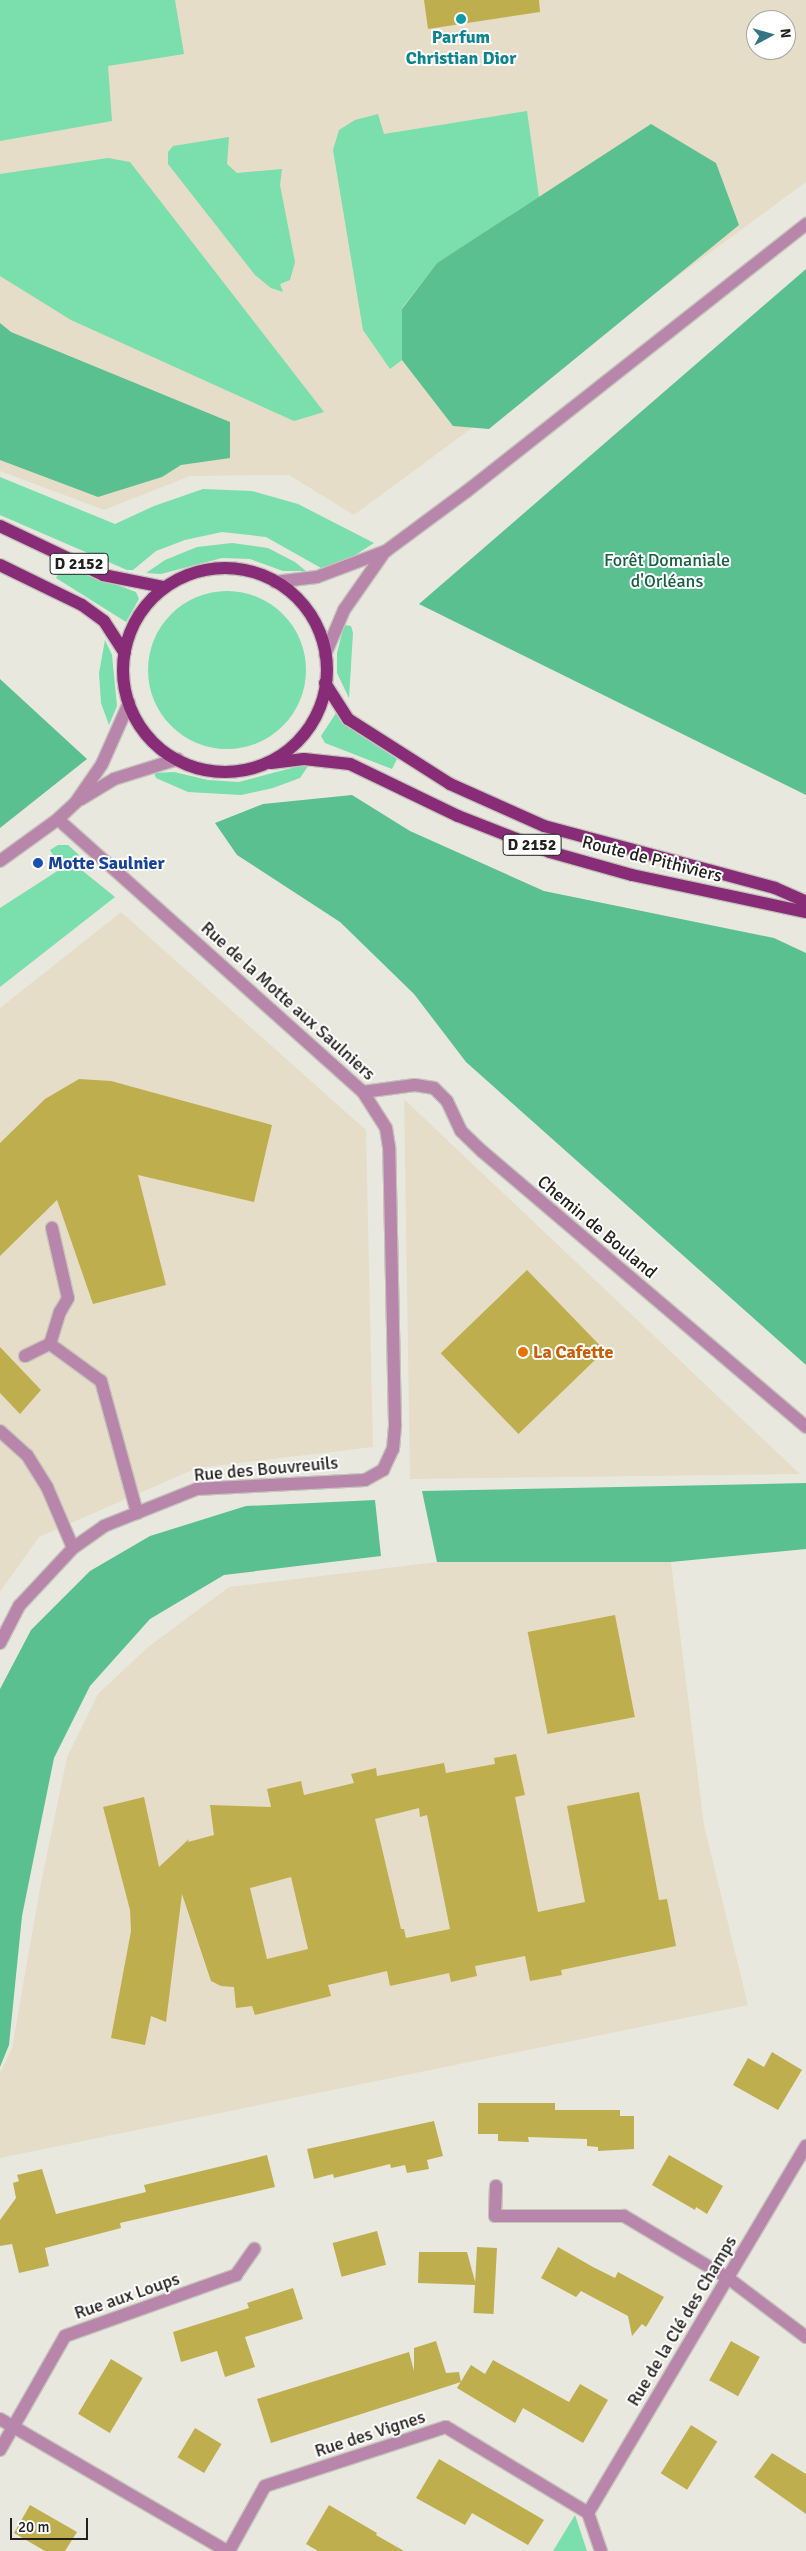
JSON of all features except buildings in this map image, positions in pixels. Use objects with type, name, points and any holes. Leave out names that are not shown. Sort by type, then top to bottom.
[{"type":"main road","name":"D 2152","points":[[0,526],[103,575],[163,587]]},
{"type":"main road","name":"D 2152","points":[[0,565],[82,605],[104,621],[125,653]]},
{"type":"main road","name":"Route de Pithiviers","points":[[269,764],[301,738],[320,709],[328,664],[311,613],[287,587],[247,569],[220,567],[186,574],[163,587],[144,606],[128,635],[122,670],[135,721],[162,751],[202,770],[241,772],[269,764],[304,759],[350,764],[458,816],[550,852],[632,875],[806,912]]},
{"type":"main road","name":"Route de Pithiviers","points":[[325,682],[348,719],[450,784],[544,826],[775,888],[806,902]]},
{"type":"street","points":[[275,582],[317,577],[386,550],[467,491],[806,224]]},
{"type":"street","points":[[325,655],[344,610],[366,575],[386,550]]},
{"type":"street","points":[[76,802],[102,764],[129,703]]},
{"type":"street","points":[[0,861],[58,819],[76,802],[114,779],[178,759]]},
{"type":"street","name":"Rue de la Motte aux Saulniers","points":[[58,819],[363,1092],[386,1128],[389,1147],[395,1424],[393,1449],[384,1470]]},
{"type":"street","name":"Chemin de Bouland","points":[[363,1092],[415,1086],[434,1088],[447,1101],[461,1131],[482,1152],[806,1427]]},
{"type":"street","points":[[25,1356],[50,1344],[60,1312],[68,1298],[52,1228]]},
{"type":"street","points":[[50,1344],[101,1381],[137,1512]]},
{"type":"street","points":[[0,1431],[26,1455],[36,1470],[73,1548]]},
{"type":"street","name":"Rue des Bouvreuils","points":[[0,1644],[19,1606],[73,1548],[104,1526],[197,1489],[365,1480],[384,1470]]},
{"type":"street","name":"Rue de la Clé des Champs","points":[[588,2513],[806,2146]]},
{"type":"street","points":[[496,2186],[495,2216],[624,2216],[728,2278],[806,2337]]},
{"type":"street","name":"Rue aux Loups","points":[[0,2450],[65,2336],[236,2276],[254,2249]]},
{"type":"street","points":[[0,2419],[228,2551]]},
{"type":"street","name":"Rue des Vignes","points":[[228,2551],[265,2486],[446,2427],[588,2513]]},
{"type":"street","points":[[588,2513],[601,2551]]},
{"type":"shaded area","points":[[0,0],[806,0],[806,182],[354,515],[289,475],[190,476],[104,510],[0,471]]},
{"type":"shaded area","points":[[121,912],[366,1130],[373,1447],[197,1468],[39,1537],[0,1592],[0,1008]]},
{"type":"shaded area","points":[[404,1099],[800,1474],[410,1479]]},
{"type":"shaded area","points":[[437,1562],[671,1562],[704,1825],[748,2005],[0,2158],[0,2073],[12,2048],[40,1888],[67,1757],[98,1694],[148,1647],[229,1587]]},
{"type":"green space","points":[[0,0],[175,0],[184,54],[108,66],[112,121],[0,141]]},
{"type":"green space","points":[[527,111],[539,197],[437,263],[402,308],[402,360],[390,369],[363,330],[333,150],[339,130],[355,120],[378,114],[384,134]]},
{"type":"green space","points":[[651,124],[716,163],[739,225],[489,429],[453,426],[402,360],[402,309],[437,263]]},
{"type":"green space","points":[[229,137],[227,164],[237,173],[282,169],[280,185],[295,262],[290,280],[280,284],[283,292],[271,288],[255,275],[168,164],[168,152],[173,146]]},
{"type":"green space","points":[[108,158],[130,162],[324,412],[294,421],[71,320],[0,276],[0,174]]},
{"type":"green space","name":"Forêt Domaniale d'Orléans","points":[[806,269],[806,795],[419,604]]},
{"type":"green space","points":[[0,323],[11,332],[230,422],[230,458],[181,465],[162,477],[98,497],[0,460]]},
{"type":"green space","points":[[0,477],[115,524],[154,506],[203,489],[252,491],[298,504],[374,543],[346,561],[321,568],[266,537],[222,532],[185,540],[156,551],[133,570],[127,570],[0,515]]},
{"type":"green space","points":[[232,543],[268,548],[295,562],[306,571],[283,571],[250,559],[222,558],[161,574],[146,573],[165,560],[197,547]]},
{"type":"green space","points":[[64,565],[136,592],[139,599],[126,622],[56,578]]},
{"type":"green space","points":[[219,591],[235,591],[250,594],[264,600],[283,614],[293,626],[303,647],[306,670],[303,693],[293,714],[283,726],[271,736],[250,746],[235,749],[219,749],[204,746],[183,736],[161,714],[151,693],[148,678],[148,662],[151,647],[161,626],[183,604],[204,594]]},
{"type":"green space","points":[[344,625],[351,626],[353,633],[349,698],[337,673],[337,653]]},
{"type":"green space","points":[[105,640],[112,655],[117,706],[109,725],[101,703],[99,673]]},
{"type":"green space","points":[[0,679],[87,759],[0,828]]},
{"type":"green space","points":[[336,713],[354,731],[397,759],[392,769],[325,743],[321,736]]},
{"type":"green space","points":[[310,763],[300,778],[273,788],[241,795],[188,792],[156,778],[154,773],[174,772],[208,780],[239,782]]},
{"type":"green space","points":[[352,795],[410,831],[544,891],[774,938],[806,953],[806,1365],[466,1062],[414,994],[340,922],[237,855],[215,823],[263,804]]},
{"type":"green space","points":[[58,845],[68,845],[79,855],[73,863],[115,897],[0,987],[0,908],[62,868],[50,850]]},
{"type":"green space","points":[[806,1483],[806,1549],[671,1562],[437,1562],[422,1491]]},
{"type":"green space","points":[[375,1500],[381,1556],[224,1575],[150,1619],[90,1686],[54,1758],[22,1916],[9,2045],[0,2067],[0,1689],[31,1630],[90,1571],[150,1536],[246,1506]]},
{"type":"green space","points":[[575,2515],[587,2551],[553,2551]]},
{"type":"place","name":"Parfum Christian Dior","points":[[461,19]]},
{"type":"place","name":"Motte Saulnier","points":[[38,863]]},
{"type":"place","name":"La Cafette","points":[[523,1352]]}]
